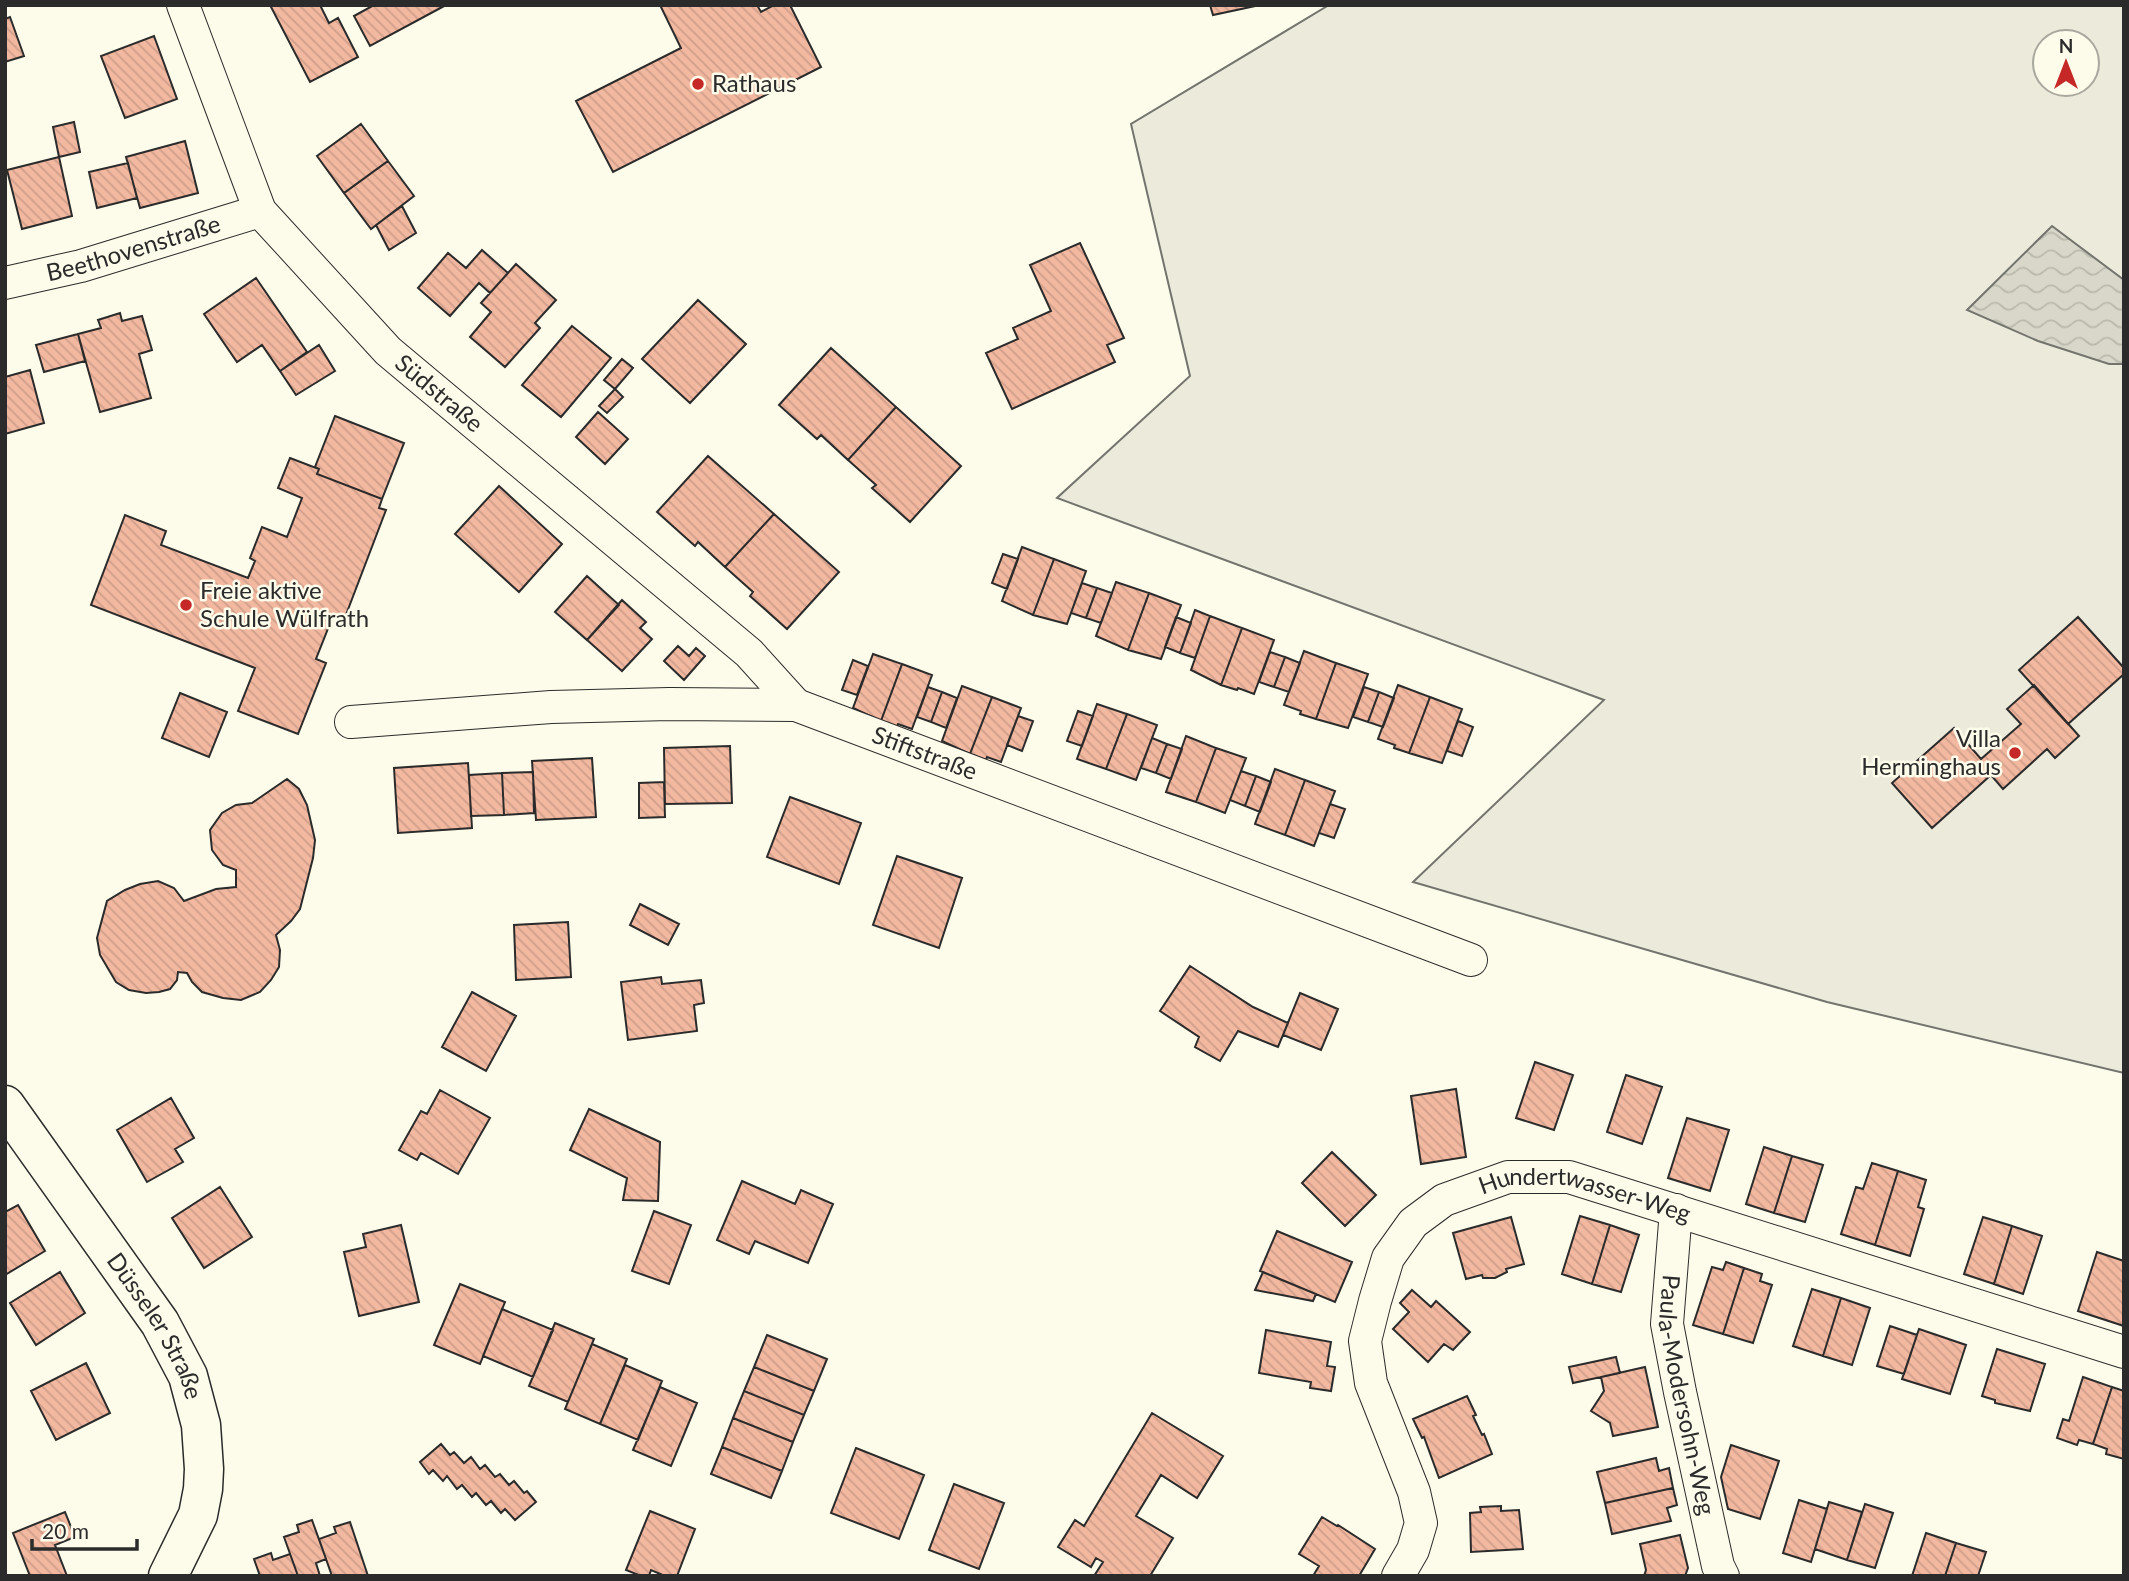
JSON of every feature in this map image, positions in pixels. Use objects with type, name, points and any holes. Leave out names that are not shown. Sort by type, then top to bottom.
[{"type":"main road","name":"Düsseler Straße","points":[[5,1105],[160,1323],[188,1376],[201,1425],[203,1489],[198,1515],[168,1576]]},
{"type":"street","name":"Südstraße","points":[[183,5],[260,211],[388,351],[748,653],[796,705]]},
{"type":"street","name":"Beethovenstraße","points":[[5,284],[81,266],[260,211]]},
{"type":"street","name":"Stiftstraße","points":[[351,722],[551,707],[796,705],[1471,960]]},
{"type":"street","name":"Hundertwasser-Weg","points":[[1398,1576],[1413,1550],[1422,1523],[1414,1492],[1371,1383],[1365,1341],[1388,1258],[1413,1223],[1444,1200],[1508,1177],[1569,1177],[2124,1352]]},
{"type":"street","name":"Paula-Modersohn-Weg","points":[[1676,1210],[1667,1324],[1718,1566],[1723,1576]]},
{"type":"shaded area","points":[[1329,5],[2124,5],[2124,1073],[1827,1002],[1413,882],[1604,700],[1057,498],[1190,376],[1131,124]]},
{"type":"water","points":[[2052,226],[2124,280],[2124,364],[2109,364],[2038,341],[1967,310]]},
{"type":"building","points":[[270,5],[320,5],[329,23],[338,18],[358,57],[310,82]]},
{"type":"building","points":[[374,5],[446,5],[370,46],[354,16]]},
{"type":"building","name":"Rathaus","points":[[660,5],[757,5],[761,12],[774,5],[790,5],[821,67],[613,172],[576,101],[681,48]]},
{"type":"building","points":[[1210,5],[1260,5],[1213,15]]},
{"type":"building","points":[[10,17],[24,56],[5,62],[5,19]]},
{"type":"building","points":[[154,36],[177,99],[125,118],[101,56]]},
{"type":"building","points":[[74,122],[80,152],[59,157],[53,127]]},
{"type":"building","points":[[361,124],[388,161],[344,193],[317,156]]},
{"type":"building","points":[[185,141],[198,193],[140,208],[126,157]]},
{"type":"building","points":[[59,157],[72,216],[22,229],[7,170]]},
{"type":"building","points":[[388,161],[414,196],[371,229],[344,193]]},
{"type":"building","points":[[128,163],[137,198],[97,208],[89,172]]},
{"type":"building","points":[[402,206],[416,233],[389,250],[376,225]]},
{"type":"building","points":[[1080,243],[1124,338],[1107,345],[1115,362],[1012,409],[986,353],[1018,339],[1013,328],[1051,311],[1030,265]]},
{"type":"building","points":[[482,250],[508,273],[490,293],[479,283],[450,316],[418,288],[448,253],[466,268]]},
{"type":"building","points":[[516,264],[556,300],[535,323],[540,328],[505,367],[470,337],[491,312],[481,303]]},
{"type":"building","points":[[256,278],[307,352],[280,371],[262,345],[237,362],[204,314]]},
{"type":"building","points":[[698,300],[746,344],[690,403],[642,359]]},
{"type":"building","points":[[120,313],[122,321],[142,316],[152,350],[139,354],[151,398],[100,412],[78,334],[101,328],[98,320]]},
{"type":"building","points":[[572,326],[611,358],[561,417],[522,385]]},
{"type":"building","points":[[78,334],[85,361],[44,372],[36,345]]},
{"type":"building","points":[[319,345],[335,371],[296,395],[280,371]]},
{"type":"building","points":[[831,348],[896,407],[848,460],[821,435],[817,439],[779,405]]},
{"type":"building","points":[[622,359],[633,368],[615,389],[604,380]]},
{"type":"building","points":[[30,370],[44,423],[5,434],[5,377]]},
{"type":"building","points":[[615,389],[623,397],[607,413],[599,406]]},
{"type":"building","points":[[896,407],[961,466],[910,522],[872,488],[876,485],[848,460]]},
{"type":"building","points":[[598,412],[628,439],[605,464],[576,437]]},
{"type":"building","points":[[335,416],[404,443],[382,499],[317,474],[319,469],[315,467]]},
{"type":"building","points":[[708,456],[774,514],[725,567],[698,542],[695,546],[657,512]]},
{"type":"building","points":[[290,458],[319,469],[317,474],[382,499],[379,508],[386,510],[344,620],[333,616],[316,659],[326,663],[298,734],[238,711],[255,668],[91,605],[125,515],[166,531],[161,545],[248,578],[255,561],[250,558],[262,527],[287,537],[302,498],[278,488]]},
{"type":"building","points":[[499,486],[562,544],[519,592],[455,534]]},
{"type":"building","points":[[774,514],[839,572],[787,629],[750,596],[753,592],[725,567]]},
{"type":"building","points":[[1022,547],[1054,559],[1033,615],[1002,601]]},
{"type":"building","points":[[1003,554],[1018,559],[1007,589],[992,583]]},
{"type":"building","points":[[1054,559],[1086,571],[1067,624],[1033,615]]},
{"type":"building","points":[[587,576],[619,605],[587,640],[555,612]]},
{"type":"building","points":[[1116,582],[1149,593],[1128,650],[1096,636]]},
{"type":"building","points":[[1082,583],[1097,588],[1086,618],[1071,613]]},
{"type":"building","points":[[1097,588],[1112,593],[1101,623],[1086,618]]},
{"type":"building","points":[[1149,593],[1181,605],[1161,659],[1128,650]]},
{"type":"building","points":[[622,600],[646,622],[640,628],[652,639],[622,671],[587,640]]},
{"type":"building","points":[[1195,610],[1210,616],[1195,658],[1180,653]]},
{"type":"building","points":[[1210,616],[1242,628],[1221,685],[1191,670]]},
{"type":"building","points":[[1176,617],[1191,623],[1180,653],[1165,647]]},
{"type":"building","points":[[2078,617],[2124,668],[2124,674],[2068,724],[2019,670]]},
{"type":"building","points":[[1242,628],[1274,640],[1254,694],[1221,685]]},
{"type":"building","points":[[678,646],[689,656],[696,648],[705,656],[684,680],[664,661]]},
{"type":"building","points":[[1304,651],[1336,663],[1316,719],[1284,705]]},
{"type":"building","points":[[1270,652],[1285,657],[1274,687],[1259,682]]},
{"type":"building","points":[[873,654],[902,664],[881,721],[853,708]]},
{"type":"building","points":[[1285,657],[1300,663],[1289,692],[1274,687]]},
{"type":"building","points":[[853,660],[868,666],[857,695],[842,690]]},
{"type":"building","points":[[1336,663],[1368,674],[1348,728],[1316,719]]},
{"type":"building","points":[[902,664],[932,675],[912,729],[881,721]]},
{"type":"building","points":[[1398,685],[1430,697],[1409,753],[1378,739]]},
{"type":"building","name":"Villa Herminghaus","points":[[2034,685],[2079,736],[2055,758],[2047,749],[2003,789],[1991,775],[1932,828],[1892,783],[1954,728],[1981,759],[2021,724],[2007,709]]},
{"type":"building","points":[[962,686],[992,697],[970,754],[942,741]]},
{"type":"building","points":[[928,687],[942,692],[931,722],[917,717]]},
{"type":"building","points":[[1364,687],[1379,692],[1368,722],[1353,717]]},
{"type":"building","points":[[942,692],[957,698],[946,728],[931,722]]},
{"type":"building","points":[[1379,692],[1394,698],[1383,727],[1368,722]]},
{"type":"building","points":[[180,693],[227,712],[209,757],[162,738]]},
{"type":"building","points":[[992,697],[1021,708],[1001,762],[970,754]]},
{"type":"building","points":[[1430,697],[1462,709],[1442,763],[1409,753]]},
{"type":"building","points":[[1097,704],[1127,714],[1106,769],[1077,759]]},
{"type":"building","points":[[1078,711],[1093,716],[1082,746],[1067,741]]},
{"type":"building","points":[[1127,714],[1157,725],[1136,780],[1106,769]]},
{"type":"building","points":[[1018,716],[1033,721],[1022,751],[1007,745]]},
{"type":"building","points":[[1458,721],[1473,727],[1462,756],[1447,751]]},
{"type":"building","points":[[1186,736],[1216,748],[1196,802],[1166,792]]},
{"type":"building","points":[[1152,738],[1167,744],[1156,773],[1141,768]]},
{"type":"building","points":[[1167,744],[1182,749],[1171,779],[1156,773]]},
{"type":"building","points":[[730,746],[732,803],[665,804],[664,748]]},
{"type":"building","points":[[1216,748],[1246,758],[1225,813],[1196,802]]},
{"type":"building","points":[[592,758],[596,817],[536,820],[532,761]]},
{"type":"building","points":[[468,763],[472,828],[398,833],[394,768]]},
{"type":"building","points":[[1275,769],[1305,780],[1285,835],[1255,824]]},
{"type":"building","points":[[1241,771],[1256,776],[1245,806],[1230,800]]},
{"type":"building","points":[[533,772],[534,813],[504,815],[502,773]]},
{"type":"building","points":[[502,773],[504,815],[471,816],[469,775]]},
{"type":"building","points":[[1256,776],[1271,782],[1260,812],[1245,806]]},
{"type":"building","points":[[287,779],[299,789],[307,805],[315,840],[300,909],[276,935],[280,950],[279,967],[271,980],[260,992],[241,1000],[202,992],[187,973],[178,972],[177,980],[170,989],[159,992],[129,990],[116,982],[100,955],[97,938],[107,901],[140,884],[158,881],[174,888],[184,901],[216,889],[236,887],[236,870],[223,865],[212,850],[210,830],[222,813],[236,805],[252,803]]},
{"type":"building","points":[[1305,780],[1335,791],[1314,846],[1285,835]]},
{"type":"building","points":[[664,782],[665,817],[639,818],[639,783]]},
{"type":"building","points":[[790,797],[861,823],[839,884],[767,857]]},
{"type":"building","points":[[1330,804],[1345,809],[1334,838],[1319,833]]},
{"type":"building","points":[[897,856],[962,878],[939,948],[873,925]]},
{"type":"building","points":[[640,904],[679,924],[668,945],[630,925]]},
{"type":"building","points":[[568,922],[571,977],[516,980],[514,925]]},
{"type":"building","points":[[1190,966],[1253,1007],[1288,1023],[1278,1047],[1238,1031],[1220,1061],[1195,1047],[1199,1037],[1160,1011]]},
{"type":"building","points":[[661,977],[662,984],[701,980],[704,1003],[694,1005],[697,1031],[628,1040],[621,982]]},
{"type":"building","points":[[472,992],[516,1016],[486,1071],[442,1047]]},
{"type":"building","points":[[1300,993],[1338,1009],[1321,1050],[1283,1035]]},
{"type":"building","points":[[1535,1062],[1573,1075],[1554,1130],[1516,1118]]},
{"type":"building","points":[[1626,1075],[1662,1087],[1642,1144],[1607,1132]]},
{"type":"building","points":[[1456,1089],[1466,1157],[1421,1164],[1411,1096]]},
{"type":"building","points":[[440,1090],[490,1118],[458,1174],[421,1153],[417,1160],[399,1150],[421,1111],[427,1114]]},
{"type":"building","points":[[171,1098],[194,1138],[175,1149],[183,1162],[147,1182],[117,1130]]},
{"type":"building","points":[[589,1109],[660,1142],[658,1201],[623,1200],[627,1178],[570,1150]]},
{"type":"building","points":[[1687,1118],[1729,1130],[1710,1191],[1668,1178]]},
{"type":"building","points":[[1764,1147],[1792,1156],[1774,1213],[1746,1204]]},
{"type":"building","points":[[1332,1152],[1376,1195],[1345,1226],[1302,1183]]},
{"type":"building","points":[[1792,1156],[1823,1165],[1805,1222],[1774,1213]]},
{"type":"building","points":[[1872,1163],[1898,1171],[1875,1245],[1841,1234],[1856,1187],[1863,1189]]},
{"type":"building","points":[[1898,1171],[1926,1180],[1918,1207],[1924,1209],[1910,1256],[1875,1245]]},
{"type":"building","points":[[742,1181],[795,1204],[801,1190],[833,1204],[808,1263],[755,1241],[749,1254],[717,1240]]},
{"type":"building","points":[[220,1187],[252,1237],[204,1268],[172,1218]]},
{"type":"building","points":[[18,1205],[45,1251],[5,1275],[5,1212]]},
{"type":"building","points":[[654,1211],[691,1225],[669,1284],[632,1271]]},
{"type":"building","points":[[1580,1216],[1610,1225],[1592,1284],[1562,1274]]},
{"type":"building","points":[[1511,1217],[1524,1264],[1506,1269],[1507,1272],[1495,1278],[1483,1278],[1482,1275],[1466,1279],[1453,1233]]},
{"type":"building","points":[[1983,1217],[2012,1226],[1994,1284],[1964,1274]]},
{"type":"building","points":[[401,1225],[419,1302],[359,1316],[344,1252],[366,1247],[363,1234]]},
{"type":"building","points":[[1610,1225],[1639,1235],[1621,1292],[1592,1284]]},
{"type":"building","points":[[2012,1226],[2042,1236],[2023,1294],[1994,1284]]},
{"type":"building","points":[[1277,1231],[1352,1262],[1335,1302],[1260,1271]]},
{"type":"building","points":[[2097,1252],[2124,1261],[2124,1326],[2078,1311]]},
{"type":"building","points":[[1726,1262],[1744,1268],[1723,1334],[1693,1325],[1712,1267],[1723,1270]]},
{"type":"building","points":[[1744,1268],[1762,1274],[1760,1281],[1772,1285],[1753,1343],[1723,1334]]},
{"type":"building","points":[[60,1272],[85,1313],[36,1345],[10,1303]]},
{"type":"building","points":[[1263,1272],[1316,1294],[1313,1301],[1255,1290]]},
{"type":"building","points":[[460,1284],[505,1302],[480,1364],[434,1345]]},
{"type":"building","points":[[1812,1289],[1841,1298],[1823,1356],[1793,1346]]},
{"type":"building","points":[[1412,1290],[1431,1307],[1436,1301],[1470,1332],[1453,1350],[1444,1344],[1428,1362],[1393,1329],[1409,1312],[1400,1303]]},
{"type":"building","points":[[1841,1298],[1870,1308],[1852,1365],[1823,1356]]},
{"type":"building","points":[[502,1309],[553,1330],[533,1377],[483,1356]]},
{"type":"building","points":[[555,1323],[594,1339],[568,1402],[529,1386]]},
{"type":"building","points":[[1890,1326],[1917,1335],[1904,1374],[1877,1366]]},
{"type":"building","points":[[1919,1329],[1966,1345],[1950,1394],[1902,1379]]},
{"type":"building","points":[[1266,1330],[1331,1342],[1327,1366],[1335,1367],[1331,1391],[1310,1388],[1311,1382],[1259,1373]]},
{"type":"building","points":[[767,1335],[827,1359],[814,1391],[754,1367]]},
{"type":"building","points":[[592,1344],[627,1359],[600,1424],[565,1409]]},
{"type":"building","points":[[1997,1349],[2045,1364],[2030,1411],[1995,1403],[1995,1400],[1982,1396]]},
{"type":"building","points":[[1616,1357],[1620,1373],[1573,1383],[1569,1367]]},
{"type":"building","points":[[86,1363],[110,1413],[56,1440],[31,1391]]},
{"type":"building","points":[[625,1365],[662,1381],[638,1440],[600,1424]]},
{"type":"building","points":[[754,1367],[814,1391],[804,1415],[744,1391]]},
{"type":"building","points":[[1645,1367],[1658,1427],[1613,1436],[1610,1423],[1591,1411],[1604,1391],[1601,1377]]},
{"type":"building","points":[[2083,1377],[2112,1387],[2093,1444],[2079,1440],[2077,1445],[2057,1438],[2063,1419],[2069,1421]]},
{"type":"building","points":[[660,1387],[697,1403],[671,1466],[633,1450]]},
{"type":"building","points":[[2112,1387],[2124,1391],[2124,1459],[2106,1454],[2107,1449],[2093,1444]]},
{"type":"building","points":[[744,1391],[804,1415],[793,1442],[733,1418]]},
{"type":"building","points":[[1467,1396],[1476,1415],[1473,1416],[1492,1454],[1439,1478],[1424,1437],[1422,1438],[1413,1419]]},
{"type":"building","points":[[1152,1413],[1223,1456],[1197,1498],[1161,1475],[1136,1516],[1173,1538],[1150,1576],[1094,1576],[1103,1562],[1096,1558],[1091,1567],[1058,1547],[1075,1520],[1084,1526]]},
{"type":"building","points":[[733,1418],[793,1442],[782,1471],[722,1447]]},
{"type":"building","points":[[441,1444],[450,1455],[454,1452],[464,1463],[471,1457],[480,1469],[485,1465],[495,1477],[500,1474],[509,1485],[514,1481],[536,1502],[515,1520],[505,1509],[501,1513],[491,1501],[486,1505],[476,1493],[472,1497],[462,1485],[457,1489],[447,1476],[443,1481],[433,1470],[429,1474],[420,1462]]},
{"type":"building","points":[[1731,1445],[1779,1461],[1760,1519],[1728,1509],[1721,1477]]},
{"type":"building","points":[[722,1447],[782,1471],[771,1498],[711,1474]]},
{"type":"building","points":[[856,1448],[924,1475],[899,1539],[831,1513]]},
{"type":"building","points":[[1656,1458],[1659,1471],[1669,1468],[1673,1488],[1605,1503],[1597,1472]]},
{"type":"building","points":[[954,1484],[1004,1503],[979,1569],[929,1550]]},
{"type":"building","points":[[1673,1488],[1677,1505],[1667,1508],[1671,1521],[1612,1534],[1605,1503]]},
{"type":"building","points":[[1799,1500],[1827,1509],[1811,1562],[1783,1553]]},
{"type":"building","points":[[1829,1502],[1862,1512],[1847,1560],[1815,1549]]},
{"type":"building","points":[[1865,1504],[1893,1513],[1875,1568],[1847,1560]]},
{"type":"building","points":[[1501,1506],[1501,1511],[1519,1510],[1523,1549],[1471,1552],[1470,1513],[1481,1512],[1480,1507]]},
{"type":"building","points":[[650,1511],[695,1529],[677,1576],[665,1576],[651,1570],[649,1576],[641,1576],[626,1570]]},
{"type":"building","points":[[65,1512],[75,1537],[55,1545],[67,1576],[30,1576],[13,1533]]},
{"type":"building","points":[[1322,1517],[1375,1549],[1359,1576],[1313,1576],[1319,1566],[1299,1554]]},
{"type":"building","points":[[312,1520],[326,1559],[316,1563],[320,1576],[298,1576],[284,1537],[299,1532],[297,1525]]},
{"type":"building","points":[[350,1522],[368,1576],[332,1576],[319,1539],[336,1533],[334,1527]]},
{"type":"building","points":[[1926,1533],[1956,1543],[1945,1576],[1912,1576]]},
{"type":"building","points":[[1680,1535],[1688,1568],[1685,1576],[1644,1576],[1646,1570],[1640,1544]]},
{"type":"building","points":[[1956,1543],[1986,1552],[1978,1576],[1945,1576]]},
{"type":"building","points":[[271,1553],[273,1560],[290,1554],[298,1576],[260,1576],[254,1559]]},
{"type":"place","name":"Rathaus","points":[[698,84]]},
{"type":"place","name":"Freie aktive Schule Wülfrath","points":[[186,605]]},
{"type":"place","name":"Villa Herminghaus","points":[[2015,753]]}]
